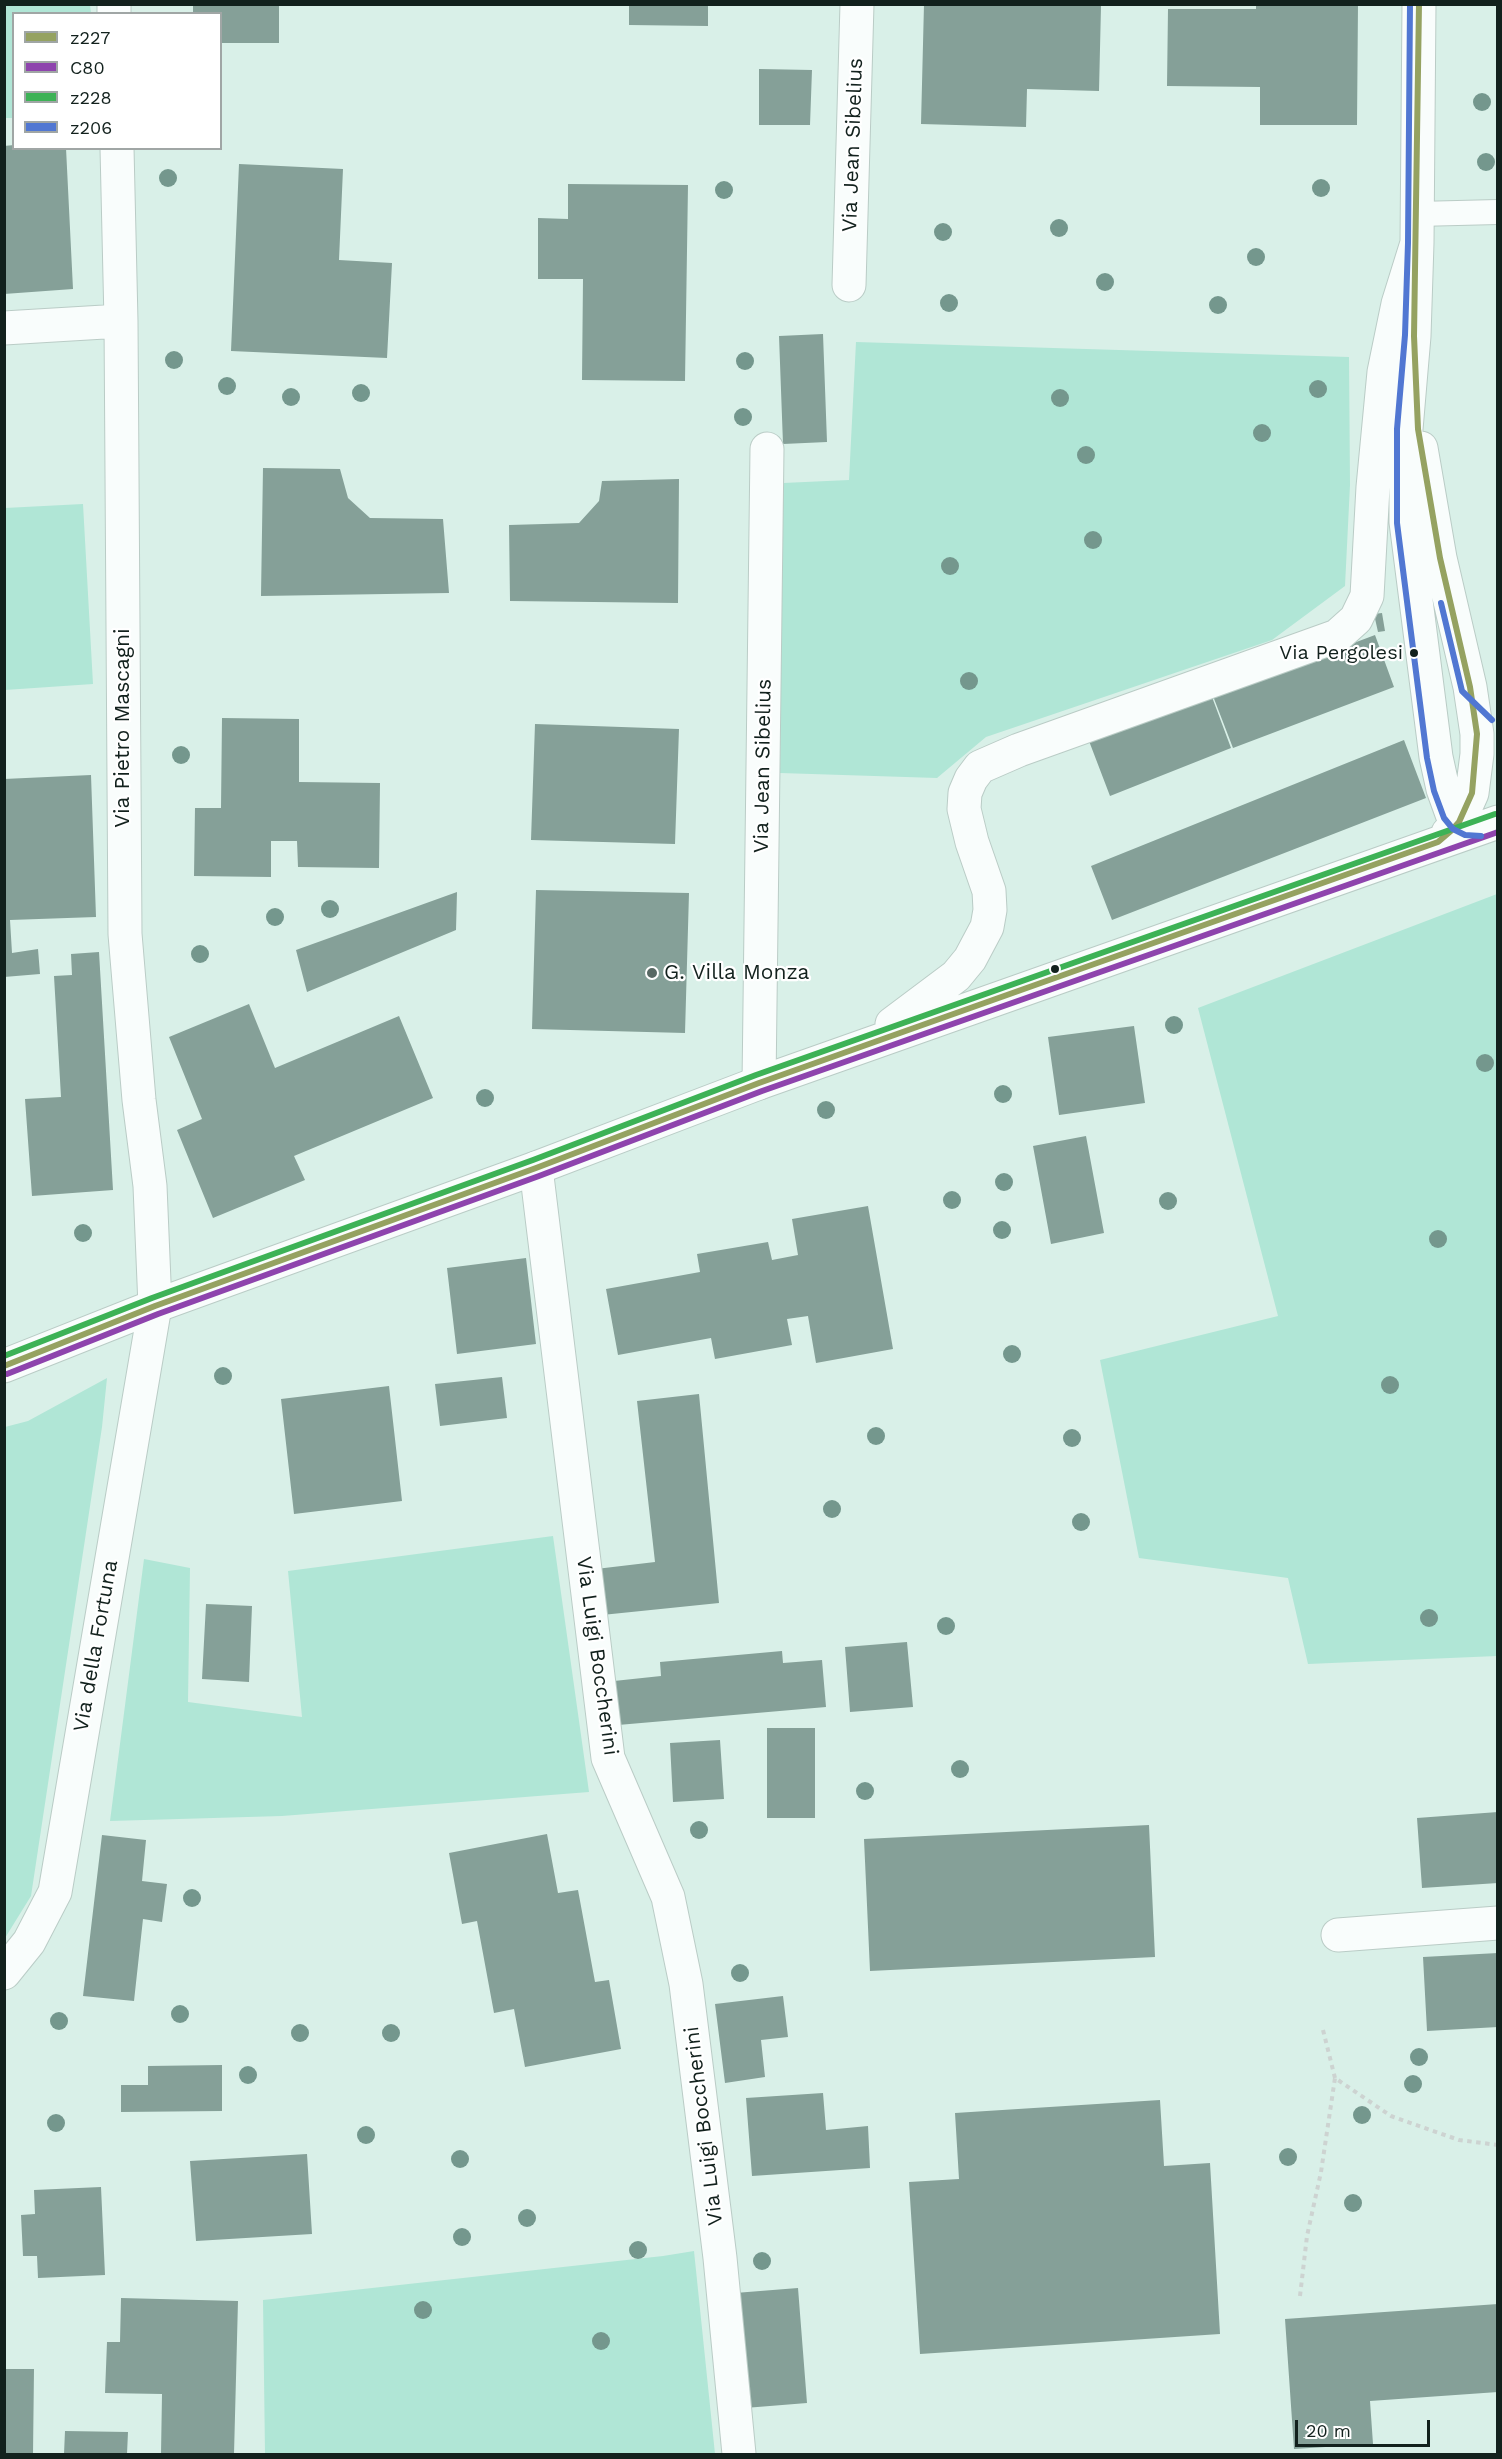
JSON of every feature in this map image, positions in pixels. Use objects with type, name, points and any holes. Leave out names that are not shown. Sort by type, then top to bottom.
[{"type":"street","name":"Via Jean Sibelius","points":[[849,285],[857,4]]},
{"type":"street","points":[[1419,4],[1417,229],[1414,336],[1406,429],[1406,522],[1436,757],[1443,789],[1469,828]]},
{"type":"street","name":"Via Pietro Mascagni","points":[[117,150],[121,321],[125,934],[150,1186],[155,1306]]},
{"type":"street","points":[[855,1049],[933,995],[956,976],[987,927],[990,909],[989,891],[972,842],[964,809],[965,793],[980,767],[1019,750],[1337,636],[1356,619],[1367,596],[1372,488],[1384,372],[1417,229]]},
{"type":"street","points":[[4,328],[121,321]]},
{"type":"street","points":[[1414,336],[1420,441],[1440,558],[1476,714],[1477,754],[1469,828]]},
{"type":"street","name":"Via Jean Sibelius","points":[[759,1083],[767,449]]},
{"type":"street","points":[[1470,687],[1497,714]]},
{"type":"street","points":[[4,1366],[155,1306],[536,1168],[759,1083],[1469,828]]},
{"type":"street","name":"Via Luigi Boccherini","points":[[536,1168],[608,1758],[668,1898],[686,1984],[720,2258],[739,2454]]},
{"type":"street","name":"Via della Fortuna","points":[[4,1973],[29,1942],[55,1892],[155,1306]]},
{"type":"street","points":[[1338,1935],[1497,1923]]},
{"type":"lane","points":[[1417,229],[1497,212]]},
{"type":"path","points":[[1300,2296],[1306,2236],[1321,2172],[1335,2078],[1323,2030]]},
{"type":"path","points":[[1335,2078],[1392,2116],[1459,2140],[1497,2145]]},
{"type":"green space","points":[[4,5],[90,5],[91,12],[12,12],[12,118],[5,118]]},
{"type":"green space","points":[[856,342],[1349,357],[1350,485],[1345,586],[1272,640],[986,737],[937,778],[780,773],[783,483],[849,480]]},
{"type":"green space","points":[[83,504],[93,684],[5,690],[5,508]]},
{"type":"green space","points":[[1497,894],[1497,1656],[1308,1664],[1288,1578],[1139,1558],[1100,1360],[1278,1316],[1198,1008]]},
{"type":"green space","points":[[107,1378],[102,1427],[31,1896],[5,1938],[5,1427],[28,1421]]},
{"type":"green space","points":[[553,1536],[589,1792],[282,1816],[110,1821],[144,1559],[190,1568],[188,1702],[302,1717],[288,1571]]},
{"type":"green space","points":[[694,2251],[715,2454],[265,2454],[263,2300]]},
{"type":"building","points":[[193,4],[279,4],[279,43],[222,43],[222,12],[193,12]]},
{"type":"building","points":[[629,4],[708,4],[708,26],[629,25]]},
{"type":"building","points":[[924,4],[1101,6],[1099,91],[1027,89],[1026,127],[921,124]]},
{"type":"building","points":[[1256,4],[1358,4],[1357,125],[1260,125],[1260,87],[1167,86],[1168,9],[1256,9]]},
{"type":"building","points":[[759,69],[812,70],[810,125],[759,125]]},
{"type":"building","points":[[12,145],[12,150],[66,150],[73,289],[4,294],[4,146]]},
{"type":"building","points":[[239,164],[343,169],[339,260],[392,263],[387,358],[231,351]]},
{"type":"building","points":[[568,184],[688,185],[685,381],[582,380],[583,279],[538,279],[538,218],[568,219]]},
{"type":"building","points":[[823,334],[827,442],[783,444],[779,336]]},
{"type":"building","points":[[263,468],[340,469],[348,498],[370,518],[443,519],[449,593],[261,596]]},
{"type":"building","points":[[679,479],[678,603],[510,601],[509,525],[579,523],[599,501],[602,481]]},
{"type":"building","points":[[1382,613],[1385,631],[1378,632],[1374,614]]},
{"type":"building","points":[[1375,635],[1394,687],[1233,748],[1213,696]]},
{"type":"building","points":[[1212,697],[1231,748],[1110,796],[1089,741]]},
{"type":"building","points":[[222,718],[299,719],[299,782],[380,783],[379,868],[298,867],[297,841],[271,841],[271,877],[194,876],[195,808],[221,808]]},
{"type":"building","points":[[535,724],[679,729],[675,844],[531,840]]},
{"type":"building","points":[[1404,740],[1426,798],[1112,920],[1091,866]]},
{"type":"building","points":[[91,775],[96,917],[10,920],[12,953],[38,949],[40,974],[4,977],[4,779]]},
{"type":"building","points":[[536,890],[689,893],[685,1033],[532,1029]]},
{"type":"building","points":[[457,892],[456,930],[307,992],[296,950]]},
{"type":"building","points":[[99,952],[113,1190],[32,1196],[25,1099],[61,1097],[54,976],[72,975],[71,954]]},
{"type":"building","points":[[249,1004],[275,1068],[399,1016],[433,1098],[294,1156],[305,1180],[213,1218],[177,1130],[202,1119],[169,1037]]},
{"type":"building","points":[[1134,1026],[1145,1103],[1059,1115],[1048,1037]]},
{"type":"building","points":[[1086,1136],[1104,1233],[1051,1244],[1033,1146]]},
{"type":"building","points":[[868,1206],[893,1349],[816,1363],[808,1316],[787,1319],[792,1345],[715,1359],[711,1338],[618,1355],[606,1289],[700,1272],[697,1254],[768,1242],[772,1260],[798,1255],[792,1219]]},
{"type":"building","points":[[526,1258],[536,1344],[457,1354],[447,1268]]},
{"type":"building","points":[[502,1377],[507,1418],[440,1426],[435,1384]]},
{"type":"building","points":[[389,1386],[402,1501],[294,1514],[281,1399]]},
{"type":"building","points":[[699,1394],[719,1603],[602,1615],[596,1569],[655,1562],[637,1401]]},
{"type":"building","points":[[206,1604],[252,1606],[249,1682],[202,1679]]},
{"type":"building","points":[[907,1642],[913,1707],[850,1712],[845,1647]]},
{"type":"building","points":[[782,1651],[783,1663],[822,1660],[826,1707],[618,1725],[614,1681],[661,1676],[660,1662]]},
{"type":"building","points":[[767,1728],[815,1728],[815,1818],[767,1818]]},
{"type":"building","points":[[720,1740],[724,1799],[673,1802],[670,1743]]},
{"type":"building","points":[[1498,1812],[1498,1883],[1422,1888],[1417,1818]]},
{"type":"building","points":[[1149,1825],[1155,1957],[870,1971],[864,1839]]},
{"type":"building","points":[[547,1834],[558,1893],[578,1890],[595,1982],[609,1980],[621,2049],[525,2067],[514,2009],[494,2013],[477,1921],[462,1924],[449,1853]]},
{"type":"building","points":[[102,1835],[146,1840],[142,1881],[167,1884],[162,1922],[143,1919],[134,2001],[83,1996]]},
{"type":"building","points":[[1498,1953],[1498,2027],[1427,2031],[1423,1957]]},
{"type":"building","points":[[783,1996],[788,2037],[761,2040],[765,2077],[725,2083],[715,2004]]},
{"type":"building","points":[[222,2065],[222,2111],[121,2112],[121,2085],[148,2085],[148,2066]]},
{"type":"building","points":[[823,2093],[826,2130],[868,2126],[870,2168],[752,2176],[746,2098]]},
{"type":"building","points":[[1160,2100],[1164,2166],[1210,2163],[1220,2334],[920,2354],[909,2182],[959,2179],[955,2113]]},
{"type":"building","points":[[307,2154],[312,2234],[196,2241],[190,2161]]},
{"type":"building","points":[[101,2187],[105,2275],[38,2278],[37,2256],[23,2256],[21,2215],[35,2214],[34,2190]]},
{"type":"building","points":[[798,2288],[807,2403],[745,2408],[735,2293]]},
{"type":"building","points":[[121,2298],[238,2301],[234,2454],[161,2454],[162,2394],[105,2393],[107,2342],[120,2342]]},
{"type":"building","points":[[1498,2304],[1498,2392],[1370,2401],[1373,2444],[1294,2449],[1285,2319]]},
{"type":"building","points":[[4,2369],[34,2369],[33,2454],[4,2454]]},
{"type":"building","points":[[65,2431],[128,2432],[127,2454],[64,2454]]},
{"type":"transit line","name":"z206","points":[[1410,4],[1408,243],[1405,335],[1397,429],[1397,523],[1427,758],[1434,791],[1444,818],[1453,829],[1465,835],[1481,836]]},
{"type":"transit line","name":"z227","points":[[4,1366],[155,1306],[536,1168],[759,1083],[1438,842],[1452,830],[1459,822],[1472,793],[1477,734],[1470,687],[1440,558],[1418,429],[1414,336],[1419,4]]},
{"type":"transit line","name":"z206","points":[[1441,603],[1462,691],[1492,720]]},
{"type":"transit line","name":"z228","points":[[4,1356],[152,1298],[533,1160],[756,1075],[1495,814]]},
{"type":"transit line","name":"C80","points":[[7,1374],[158,1314],[539,1176],[762,1091],[1498,832]]},
{"type":"place","name":"Via Pergolesi","points":[[1414,653]]},
{"type":"place","name":"G. Villa Monza","points":[[652,973]]}]
